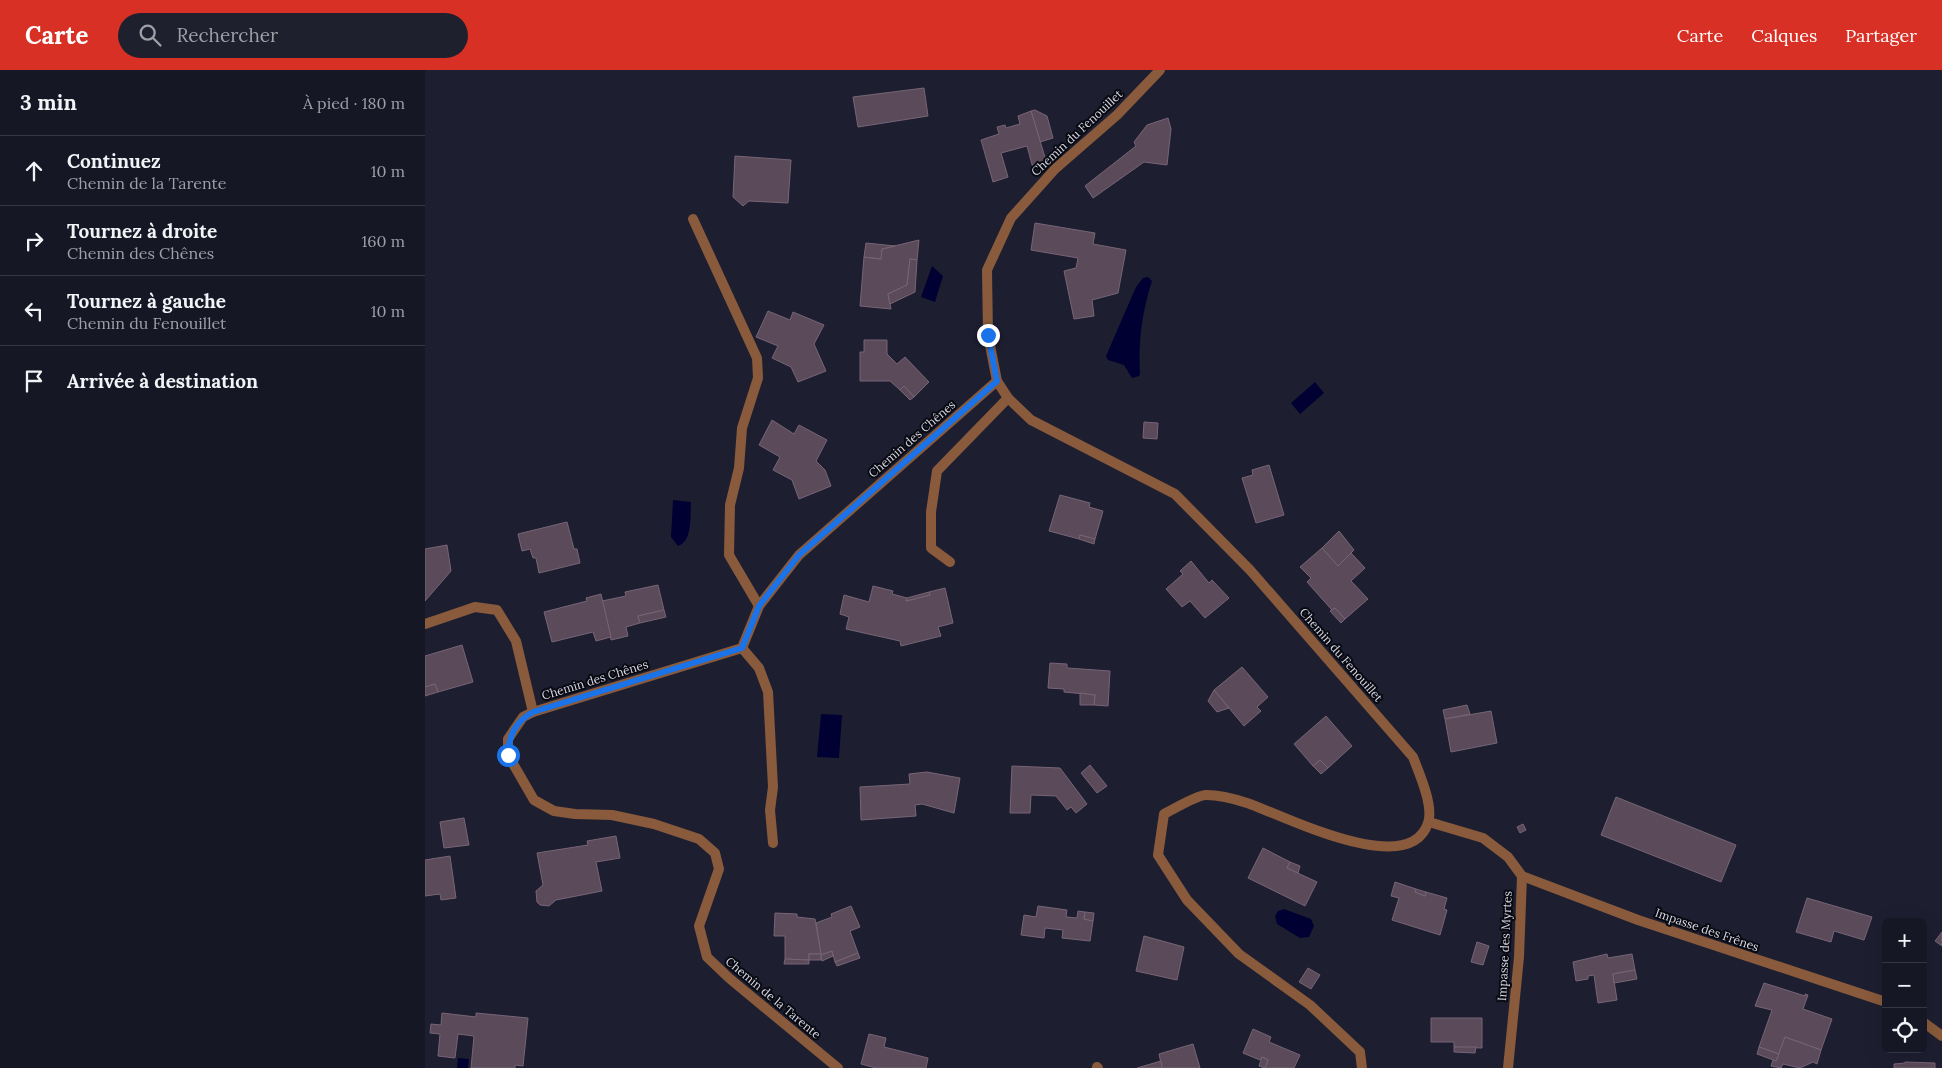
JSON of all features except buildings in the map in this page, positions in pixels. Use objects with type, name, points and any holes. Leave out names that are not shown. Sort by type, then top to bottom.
[{"type":"street","name":"Chemin du Fenouillet","points":[[1160,70],[1117,115],[1055,169],[1011,218],[987,270],[988,335],[997,381],[1008,398],[1031,420],[1175,494],[1250,570],[1413,757],[1427,793],[1429,822]]},
{"type":"street","points":[[693,219],[757,358],[758,378],[742,428],[739,468],[730,505],[729,555],[759,606]]},
{"type":"street","name":"Chemin des Chênes","points":[[425,624],[475,607],[497,610],[516,641],[533,712],[742,648],[759,606],[799,555],[997,381]]},
{"type":"street","points":[[950,562],[931,548],[931,512],[937,471],[1008,398]]},
{"type":"street","points":[[742,648],[759,668],[768,692],[773,787],[770,810],[773,843]]},
{"type":"street","name":"Chemin de la Tarente","points":[[533,712],[523,717],[509,739],[508,755],[533,800],[554,811],[575,814],[612,815],[655,824],[699,838],[715,853],[719,869],[699,926],[707,957],[729,978],[838,1068]]},
{"type":"street","points":[[1362,1068],[1360,1052],[1310,1005],[1239,954],[1187,900],[1158,856],[1164,814],[1204,794],[1246,802],[1319,833],[1376,847],[1411,844],[1421,835],[1429,822]]},
{"type":"street","name":"Impasse des Myrtes","points":[[1429,822],[1483,838],[1508,857],[1522,876],[1519,957],[1508,1068]]},
{"type":"street","name":"Impasse des Frênes","points":[[1522,876],[1647,923],[1882,1001]]},
{"type":"street","points":[[1927,1025],[1942,1036]]},
{"type":"shaded area","points":[[932,266],[943,276],[935,302],[921,297]]},
{"type":"shaded area","points":[[1148,277],[1152,281],[1141,327],[1140,374],[1132,378],[1124,365],[1108,360],[1106,356],[1136,287],[1143,278]]},
{"type":"shaded area","points":[[1315,382],[1324,393],[1300,414],[1291,403]]},
{"type":"shaded area","points":[[673,500],[691,502],[688,534],[683,543],[678,546],[671,537]]},
{"type":"shaded area","points":[[821,714],[842,715],[839,758],[817,757]]},
{"type":"shaded area","points":[[1284,909],[1311,919],[1314,926],[1309,937],[1300,938],[1277,924],[1275,916],[1278,911]]},
{"type":"shaded area","points":[[458,1058],[469,1059],[468,1068],[457,1068]]},
{"type":"route","points":[[508,755],[509,739],[523,717],[533,712],[742,648],[759,606],[799,555],[997,381],[988,335]]}]
